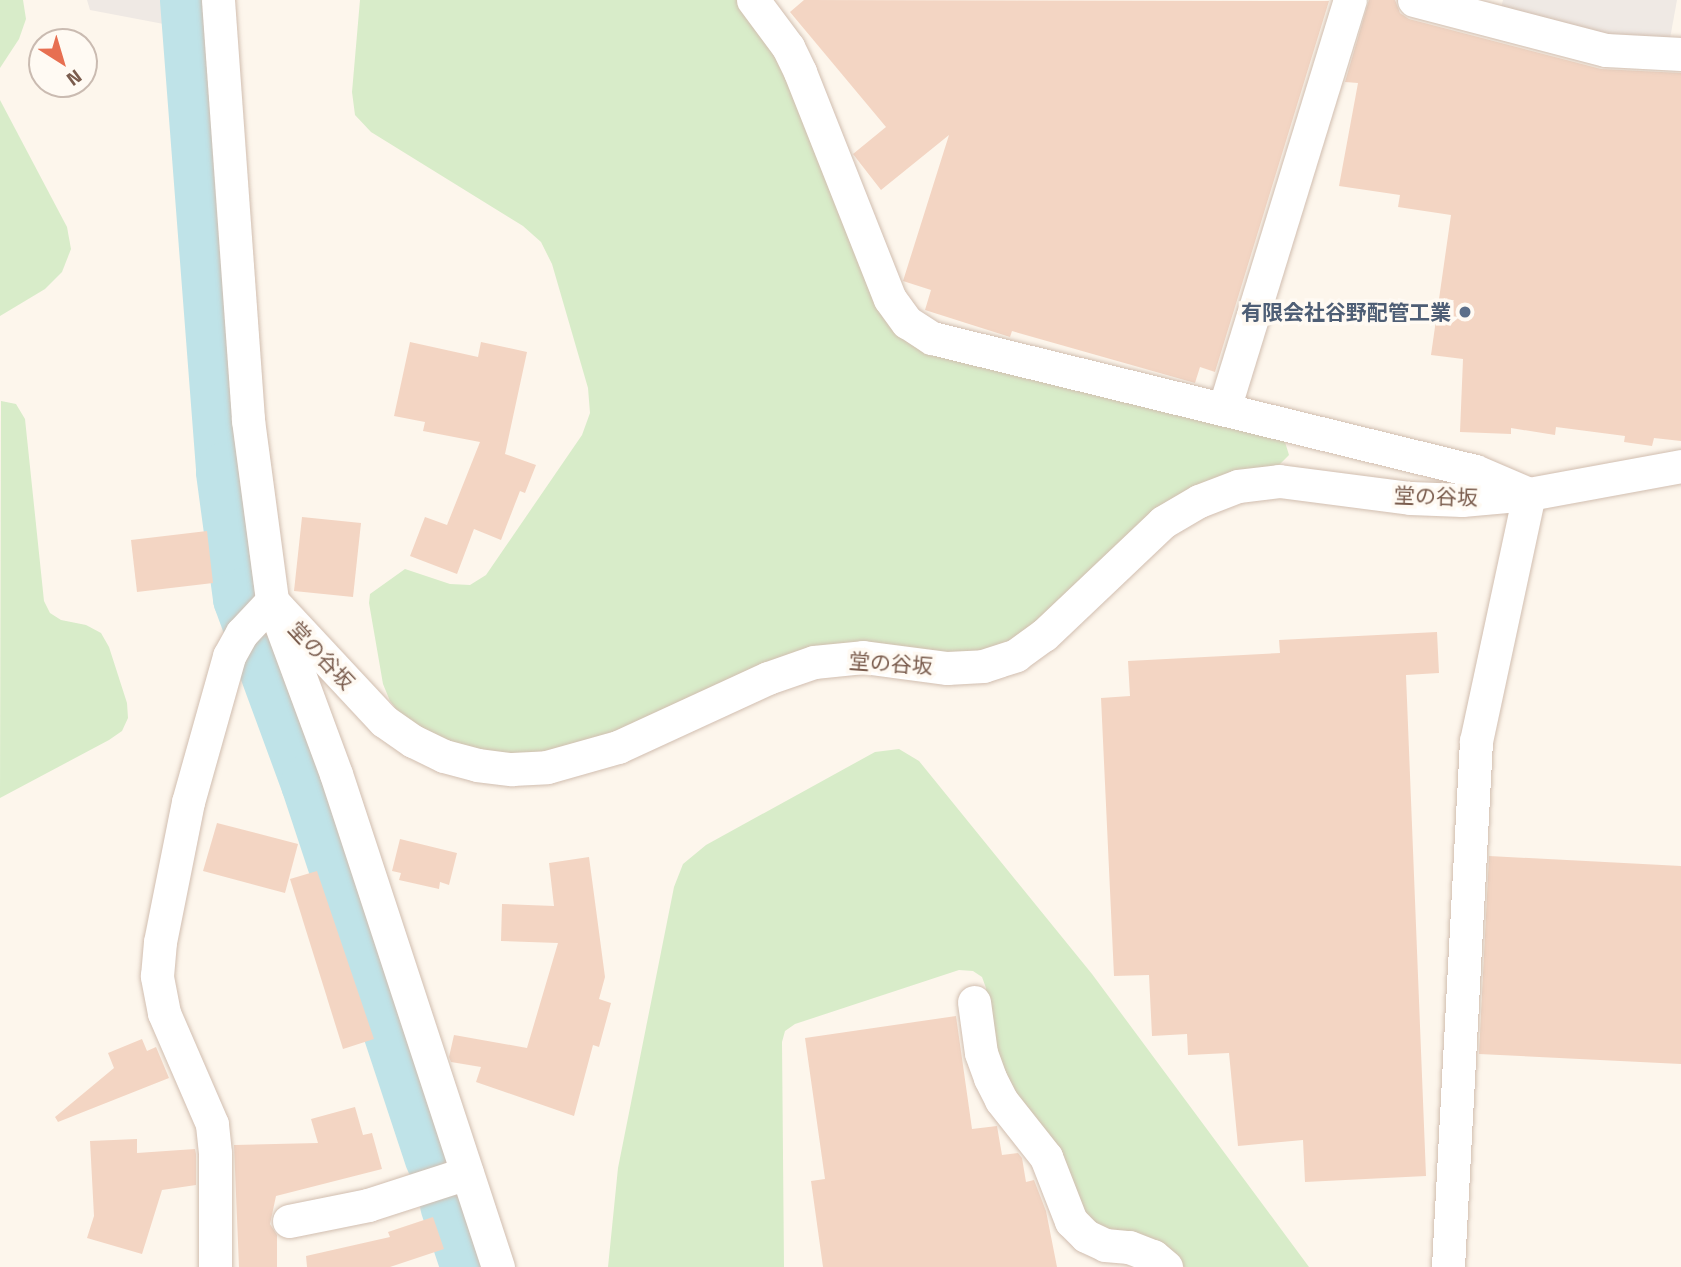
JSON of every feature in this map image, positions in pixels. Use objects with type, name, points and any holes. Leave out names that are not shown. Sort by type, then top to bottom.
[{"type":"street","points":[[218,0],[259,615],[336,774],[498,1267]]},
{"type":"street","points":[[753,0],[788,47],[800,72],[890,299],[907,322],[932,338],[1475,471],[1529,494],[1476,741],[1448,1267]]},
{"type":"street","points":[[1224,409],[1350,0]]},
{"type":"street","points":[[1414,0],[1606,50],[1681,54]]},
{"type":"street","name":"堂の谷坂","points":[[259,615],[384,720],[413,741],[444,756],[477,765],[512,769],[547,767],[618,747],[768,678],[814,662],[863,657],[947,668],[983,666],[1016,655],[1044,635],[1163,522],[1199,501],[1238,486],[1279,481],[1410,498],[1462,500],[1529,494],[1681,466]]},
{"type":"street","points":[[215,1267],[215,1153],[212,1124],[164,1013],[157,976],[160,942],[188,802],[229,656],[259,615]]},
{"type":"street","points":[[974,1002],[978,1040],[990,1078],[1001,1100],[1046,1157],[1071,1221],[1086,1236],[1105,1245],[1141,1251],[1166,1267]]},
{"type":"street","points":[[289,1221],[368,1205],[467,1173]]},
{"type":"shaded area","points":[[87,0],[167,0],[169,25],[90,10]]},
{"type":"shaded area","points":[[1503,0],[1677,0],[1669,44],[1608,40],[1500,12]]},
{"type":"green space","points":[[0,0],[23,0],[26,19],[19,39],[0,68]]},
{"type":"green space","points":[[360,0],[737,0],[777,53],[879,305],[1275,435],[1285,442],[1289,455],[1280,464],[1267,470],[1010,644],[980,654],[914,650],[576,746],[512,756],[449,744],[401,715],[390,701],[383,684],[369,603],[370,594],[405,569],[450,584],[470,585],[486,575],[582,435],[590,413],[588,388],[552,264],[541,242],[523,226],[371,132],[355,115],[352,92]]},
{"type":"green space","points":[[0,100],[67,227],[71,249],[62,272],[45,289],[0,316]]},
{"type":"green space","points":[[1,401],[16,404],[25,419],[44,601],[50,613],[61,620],[86,625],[101,633],[109,647],[127,703],[128,718],[122,731],[109,740],[0,798]]},
{"type":"green space","points":[[899,749],[919,761],[1092,974],[1309,1267],[1184,1267],[1181,1262],[1093,1225],[1012,1094],[988,1026],[986,988],[982,977],[973,971],[959,970],[795,1024],[785,1031],[782,1042],[784,1267],[608,1267],[618,1168],[674,887],[683,864],[706,845],[875,752]]},
{"type":"building","points":[[804,0],[1329,1],[1215,372],[1200,367],[1195,383],[1012,331],[1010,337],[925,310],[931,290],[903,281],[949,135],[881,190],[853,154],[886,127],[790,12]]},
{"type":"building","points":[[1369,0],[1395,0],[1400,13],[1409,19],[1601,69],[1681,73],[1681,441],[1654,438],[1652,446],[1624,442],[1625,436],[1556,427],[1555,435],[1511,428],[1511,434],[1460,432],[1463,359],[1431,355],[1451,215],[1398,207],[1400,195],[1339,186],[1358,83],[1345,82]]},
{"type":"building","points":[[410,342],[478,357],[481,342],[527,352],[505,454],[536,465],[525,493],[520,491],[501,540],[474,529],[457,574],[410,556],[425,517],[447,525],[480,442],[423,431],[425,422],[394,416]]},
{"type":"building","points":[[302,517],[361,523],[353,597],[294,591]]},
{"type":"building","points":[[207,531],[213,583],[137,592],[131,540]]},
{"type":"building","points":[[1437,632],[1439,673],[1406,675],[1426,1176],[1305,1182],[1303,1140],[1238,1146],[1229,1053],[1188,1055],[1187,1034],[1152,1036],[1149,975],[1114,976],[1101,698],[1130,696],[1128,661],[1280,653],[1279,640]]},
{"type":"building","points":[[217,823],[298,844],[285,893],[203,871]]},
{"type":"building","points":[[400,839],[457,853],[449,885],[440,882],[439,889],[399,880],[401,873],[392,871]]},
{"type":"building","points":[[1489,856],[1681,866],[1681,1064],[1479,1054]]},
{"type":"building","points":[[589,857],[605,977],[599,999],[611,1003],[599,1047],[593,1045],[574,1116],[476,1082],[481,1067],[451,1062],[449,1057],[454,1035],[527,1048],[558,943],[501,941],[502,904],[554,906],[549,863]]},
{"type":"building","points":[[317,871],[374,1039],[343,1049],[290,879]]},
{"type":"building","points":[[956,1016],[972,1129],[997,1126],[1002,1155],[1018,1153],[1022,1158],[1026,1182],[1034,1180],[1046,1211],[1057,1267],[823,1267],[811,1181],[825,1179],[805,1038]]},
{"type":"building","points":[[142,1039],[147,1051],[156,1047],[169,1078],[58,1122],[55,1117],[114,1068],[108,1053]]},
{"type":"building","points":[[355,1107],[363,1135],[372,1133],[382,1169],[276,1196],[270,1224],[277,1235],[277,1267],[239,1267],[234,1145],[318,1143],[311,1119]]},
{"type":"building","points":[[137,1139],[137,1153],[195,1149],[196,1154],[196,1185],[162,1190],[142,1254],[87,1238],[94,1216],[90,1141]]},
{"type":"building","points":[[433,1217],[444,1249],[390,1267],[307,1267],[306,1256],[390,1237],[388,1232]]},
{"type":"waterway","points":[[190,0],[226,472],[243,598],[311,783],[435,1157]]},
{"type":"waterway","points":[[450,1204],[471,1267]]},
{"type":"place","name":"有限会社谷野配管工業","points":[[1465,312]]}]
